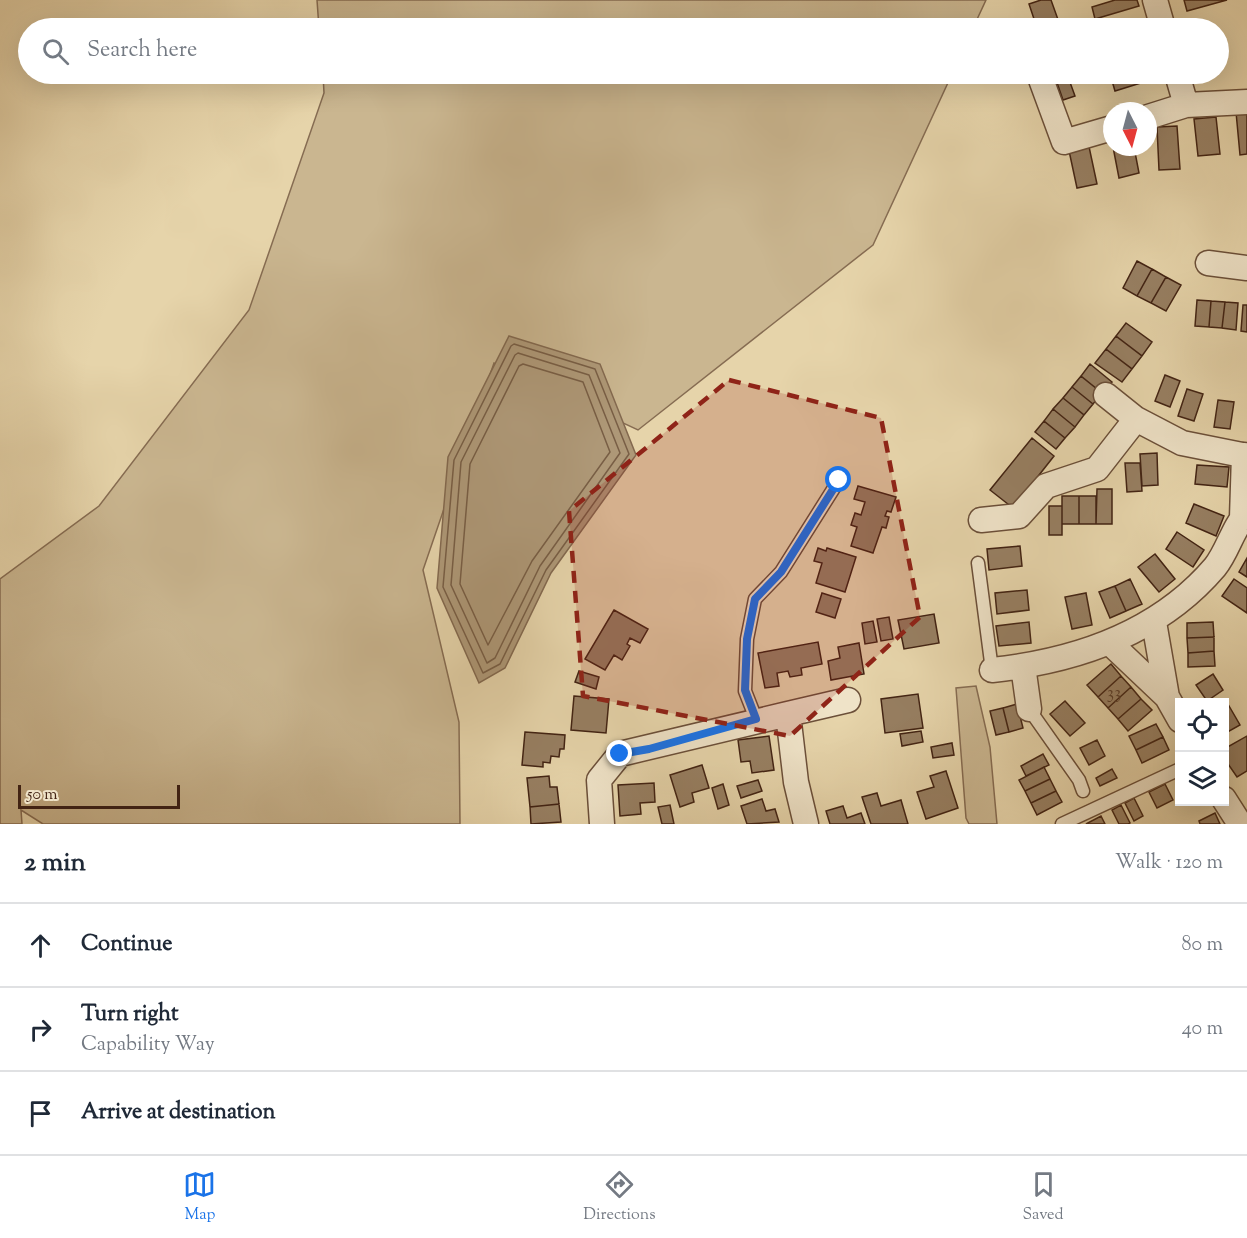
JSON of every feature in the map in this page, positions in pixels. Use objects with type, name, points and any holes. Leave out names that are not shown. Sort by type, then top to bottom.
[{"type":"street","points":[[1155,0],[1160,18]]},
{"type":"street","points":[[1043,84],[1064,142],[1103,131]]},
{"type":"street","points":[[1180,84],[1186,105]]},
{"type":"street","points":[[1157,114],[1186,105],[1247,102]]},
{"type":"street","points":[[1208,263],[1247,268]]},
{"type":"street","points":[[992,670],[1023,666],[1110,643],[1154,622],[1180,603],[1215,566],[1230,544],[1244,515],[1246,455],[1182,443],[1136,419],[1106,395]]},
{"type":"street","points":[[981,520],[1019,516],[1046,486],[1097,469],[1136,419]]},
{"type":"street","points":[[1154,622],[1167,697],[1175,712]]},
{"type":"street","points":[[1110,643],[1167,697]]},
{"type":"street","points":[[1023,666],[1029,709]]},
{"type":"street","points":[[602,824],[599,780],[620,754],[643,750],[756,719],[848,700]]},
{"type":"street","points":[[788,714],[796,782],[806,824]]},
{"type":"street","points":[[1228,806],[1240,824]]},
{"type":"lane","points":[[756,719],[745,690],[747,639],[755,599],[781,572],[839,480]]},
{"type":"lane","points":[[978,563],[992,670]]},
{"type":"lane","points":[[1029,709],[1079,780],[1083,791]]},
{"type":"lane","points":[[1062,824],[1175,771]]},
{"type":"highlighted area","points":[[729,380],[881,418],[920,617],[790,736],[583,696],[569,511]]},
{"type":"shaded area","points":[[317,0],[986,0],[978,18],[318,18]]},
{"type":"shaded area","points":[[324,84],[947,84],[873,245],[638,430],[494,363],[423,570],[459,722],[460,824],[43,824],[21,810],[22,824],[0,824],[0,579],[99,506],[249,310],[324,93]]},
{"type":"shaded area","points":[[976,686],[990,747],[997,824],[969,824],[966,818],[956,688]]},
{"type":"water","points":[[509,336],[600,364],[636,455],[551,573],[505,668],[479,683],[437,588],[448,457]]},
{"type":"building","points":[[1051,0],[1057,18],[1034,18],[1029,4]]},
{"type":"building","points":[[1115,0],[1137,0],[1139,6],[1098,18],[1095,18],[1092,7]]},
{"type":"building","points":[[1184,0],[1227,0],[1187,11]]},
{"type":"building","points":[[1057,84],[1071,84],[1075,96],[1063,100]]},
{"type":"building","points":[[1113,84],[1138,84],[1115,91]]},
{"type":"building","points":[[1247,111],[1247,154],[1240,155],[1236,112]]},
{"type":"building","points":[[1216,117],[1220,154],[1198,156],[1194,119]]},
{"type":"building","points":[[1177,126],[1180,169],[1159,170],[1157,127]]},
{"type":"building","points":[[1088,142],[1097,184],[1077,188],[1068,146]]},
{"type":"building","points":[[1115,156],[1136,156],[1139,173],[1119,178]]},
{"type":"building","points":[[1137,261],[1152,269],[1137,296],[1123,288]]},
{"type":"building","points":[[1152,269],[1166,277],[1151,303],[1137,296]]},
{"type":"building","points":[[1166,277],[1181,285],[1166,311],[1151,303]]},
{"type":"building","points":[[1197,300],[1211,301],[1209,327],[1195,326]]},
{"type":"building","points":[[1211,301],[1225,302],[1222,328],[1209,327]]},
{"type":"building","points":[[1225,302],[1238,303],[1236,330],[1222,328]]},
{"type":"building","points":[[1243,305],[1247,305],[1247,332],[1241,331]]},
{"type":"building","points":[[1126,323],[1152,342],[1142,356],[1116,336]]},
{"type":"building","points":[[1116,336],[1142,356],[1132,369],[1106,349]]},
{"type":"building","points":[[1106,349],[1132,369],[1122,382],[1095,363]]},
{"type":"building","points":[[1090,364],[1112,382],[1102,393],[1081,376]]},
{"type":"building","points":[[1165,375],[1180,381],[1170,407],[1155,401]]},
{"type":"building","points":[[1081,376],[1102,393],[1093,404],[1072,387]]},
{"type":"building","points":[[1072,387],[1093,404],[1084,415],[1063,398]]},
{"type":"building","points":[[1187,389],[1203,394],[1194,421],[1178,416]]},
{"type":"building","points":[[1063,398],[1084,415],[1075,427],[1053,409]]},
{"type":"building","points":[[1218,400],[1234,402],[1230,429],[1214,427]]},
{"type":"building","points":[[1053,409],[1075,427],[1065,438],[1044,421]]},
{"type":"building","points":[[1044,421],[1065,438],[1056,449],[1035,432]]},
{"type":"building","points":[[1032,438],[1054,456],[1013,508],[990,490]]},
{"type":"building","points":[[1157,453],[1158,485],[1142,486],[1140,454]]},
{"type":"building","points":[[1125,463],[1140,463],[1142,491],[1127,492]]},
{"type":"building","points":[[1197,465],[1229,467],[1227,487],[1195,484]]},
{"type":"building","points":[[858,486],[896,497],[891,512],[887,511],[885,516],[889,517],[886,528],[882,527],[873,553],[851,546],[857,527],[851,525],[855,513],[861,515],[865,502],[854,499]]},
{"type":"building","points":[[1097,489],[1112,489],[1112,524],[1096,524]]},
{"type":"building","points":[[1062,496],[1079,496],[1079,524],[1062,524]]},
{"type":"building","points":[[1079,496],[1096,496],[1096,524],[1079,524]]},
{"type":"building","points":[[1194,504],[1224,516],[1216,536],[1186,523]]},
{"type":"building","points":[[1049,506],[1062,506],[1062,535],[1049,535]]},
{"type":"building","points":[[1177,532],[1204,550],[1193,567],[1166,549]]},
{"type":"building","points":[[1020,546],[1022,566],[989,570],[987,549]]},
{"type":"building","points":[[818,548],[826,551],[827,548],[856,557],[845,592],[816,583],[822,563],[814,561]]},
{"type":"building","points":[[1155,554],[1175,579],[1159,592],[1138,567]]},
{"type":"building","points":[[1247,558],[1247,577],[1239,572]]},
{"type":"building","points":[[1130,579],[1142,604],[1126,611],[1115,586]]},
{"type":"building","points":[[1234,579],[1247,588],[1247,613],[1222,596]]},
{"type":"building","points":[[1115,586],[1126,611],[1110,618],[1099,592]]},
{"type":"building","points":[[1027,590],[1029,610],[997,614],[995,593]]},
{"type":"building","points":[[822,593],[841,599],[835,618],[816,612]]},
{"type":"building","points":[[1086,593],[1092,625],[1072,629],[1065,597]]},
{"type":"building","points":[[614,610],[648,629],[640,643],[630,638],[627,644],[630,646],[622,660],[614,655],[605,670],[585,659]]},
{"type":"building","points":[[934,614],[939,643],[904,649],[898,620]]},
{"type":"building","points":[[889,617],[893,639],[881,641],[877,619]]},
{"type":"building","points":[[873,621],[877,642],[865,644],[862,623]]},
{"type":"building","points":[[1029,622],[1031,643],[999,646],[996,626]]},
{"type":"building","points":[[1213,622],[1214,637],[1187,638],[1187,623]]},
{"type":"building","points":[[1214,637],[1214,651],[1188,653],[1187,638]]},
{"type":"building","points":[[818,642],[822,664],[801,668],[802,675],[790,677],[788,671],[777,673],[779,686],[765,688],[758,653]]},
{"type":"building","points":[[859,643],[864,674],[831,680],[828,661],[840,658],[838,647]]},
{"type":"building","points":[[1214,651],[1215,666],[1188,667],[1188,653]]},
{"type":"building","points":[[1111,664],[1121,676],[1098,697],[1087,685]]},
{"type":"building","points":[[579,671],[599,677],[596,689],[575,682]]},
{"type":"building","points":[[1213,674],[1223,690],[1211,698],[1205,698],[1196,685]]},
{"type":"building","points":[[1121,676],[1131,687],[1108,708],[1098,697]]},
{"type":"building","points":[[1131,687],[1141,699],[1118,719],[1108,708]]},
{"type":"building","points":[[918,694],[923,728],[885,733],[881,699]]},
{"type":"building","points":[[574,696],[609,699],[606,733],[571,730]]},
{"type":"building","points":[[1141,699],[1152,710],[1128,731],[1118,719]]},
{"type":"building","points":[[1065,701],[1085,723],[1070,736],[1050,714]]},
{"type":"building","points":[[1017,704],[1023,728],[1009,732],[1003,708]]},
{"type":"building","points":[[1229,706],[1240,725],[1229,731]]},
{"type":"building","points":[[1003,708],[1009,732],[996,735],[990,711]]},
{"type":"building","points":[[1156,724],[1163,737],[1136,750],[1129,736]]},
{"type":"building","points":[[921,731],[923,742],[902,746],[900,734]]},
{"type":"building","points":[[525,732],[565,735],[564,749],[560,749],[559,757],[551,756],[550,763],[543,762],[543,767],[522,765]]},
{"type":"building","points":[[769,736],[774,770],[752,773],[750,761],[741,762],[738,740]]},
{"type":"building","points":[[1247,736],[1247,771],[1237,777],[1229,765],[1229,746]]},
{"type":"building","points":[[1163,737],[1169,750],[1142,763],[1136,750]]},
{"type":"building","points":[[1097,740],[1105,756],[1089,765],[1080,748]]},
{"type":"building","points":[[952,743],[954,755],[933,758],[931,747]]},
{"type":"building","points":[[1043,754],[1049,765],[1026,776],[1021,766]]},
{"type":"building","points":[[702,765],[709,788],[692,793],[694,802],[680,807],[670,775]]},
{"type":"building","points":[[1044,767],[1050,779],[1025,791],[1019,780]]},
{"type":"building","points":[[1112,769],[1117,778],[1100,786],[1096,778]]},
{"type":"building","points":[[946,771],[958,808],[926,819],[917,792],[934,787],[930,776]]},
{"type":"building","points":[[549,776],[550,787],[557,787],[559,804],[530,807],[527,778]]},
{"type":"building","points":[[1050,779],[1056,791],[1031,803],[1025,791]]},
{"type":"building","points":[[758,780],[762,791],[741,798],[737,786]]},
{"type":"building","points":[[654,783],[655,802],[640,803],[641,814],[620,816],[618,785]]},
{"type":"building","points":[[723,784],[729,805],[718,809],[712,788]]},
{"type":"building","points":[[1165,784],[1173,800],[1157,808],[1149,792]]},
{"type":"building","points":[[1056,791],[1062,802],[1037,815],[1031,803]]},
{"type":"building","points":[[877,793],[881,806],[901,800],[908,824],[871,824],[862,797]]},
{"type":"building","points":[[1134,798],[1143,816],[1134,821],[1125,803]]},
{"type":"building","points":[[762,799],[766,811],[775,809],[779,822],[747,824],[741,806]]},
{"type":"building","points":[[559,804],[561,822],[531,824],[530,807]]},
{"type":"building","points":[[670,805],[674,824],[662,824],[658,807]]},
{"type":"building","points":[[1121,805],[1130,823],[1128,824],[1119,824],[1112,810]]},
{"type":"building","points":[[843,806],[847,818],[861,813],[865,824],[830,824],[826,811]]},
{"type":"building","points":[[1215,813],[1220,824],[1200,824],[1199,821]]},
{"type":"building","points":[[1101,816],[1105,824],[1086,824]]},
{"type":"route","points":[[620,754],[649,749],[745,724],[756,719],[745,690],[747,639],[755,599],[781,572],[839,480]]}]
